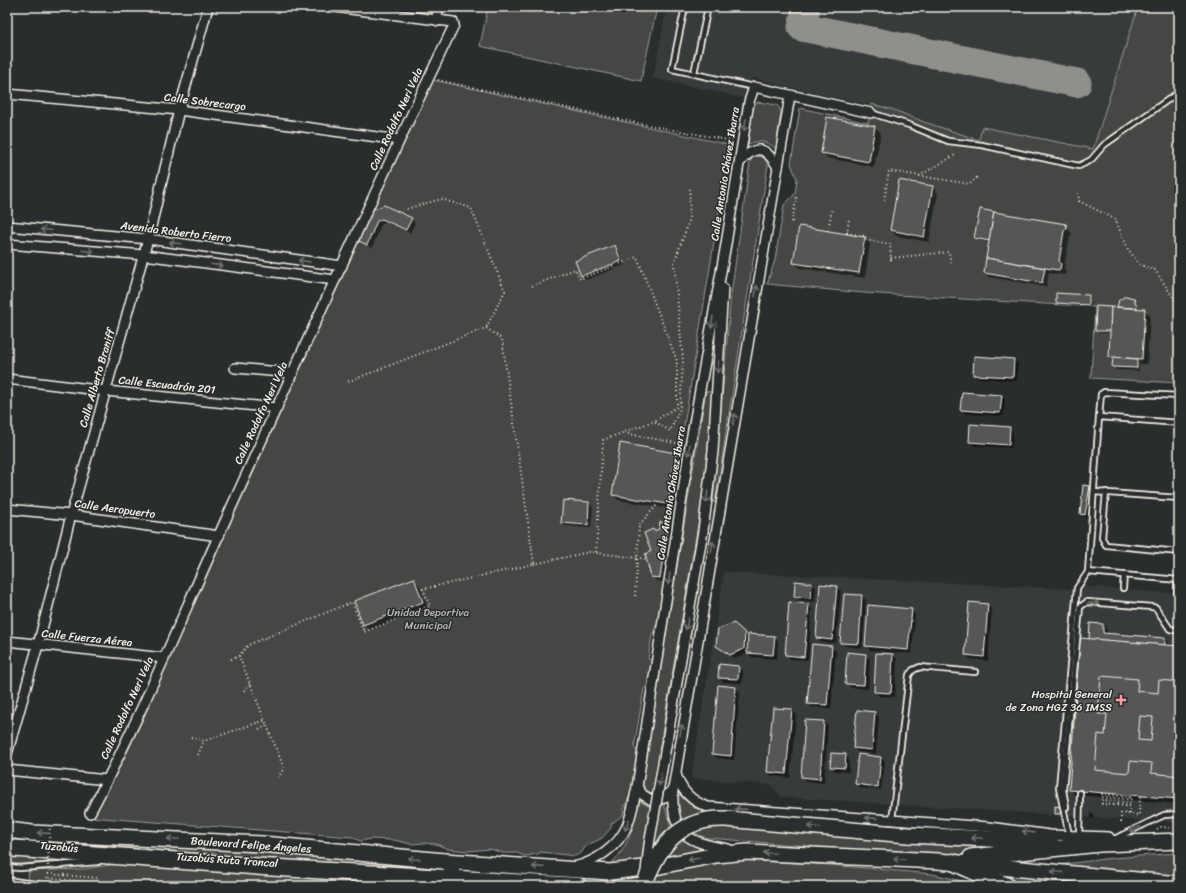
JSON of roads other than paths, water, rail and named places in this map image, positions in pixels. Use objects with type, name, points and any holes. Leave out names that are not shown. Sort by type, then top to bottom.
[{"type":"highway","name":"Boulevard Felipe Ángeles","points":[[7,848],[256,867],[578,886]]},
{"type":"highway","points":[[946,862],[1007,886]]},
{"type":"main road","points":[[646,883],[652,864],[667,843],[682,829],[702,821],[726,819],[908,835],[1100,844]]},
{"type":"main road","name":"Boulevard Felipe Ángeles","points":[[7,830],[32,833],[262,844],[444,861],[492,880]]},
{"type":"main road","points":[[946,862],[1100,844],[1179,841]]},
{"type":"main road","points":[[444,861],[610,872],[660,866],[716,855],[747,852],[946,862],[1179,884]]},
{"type":"street","name":"Calle Alberto Braniff","points":[[7,754],[38,645],[71,515],[144,256],[180,110],[208,7]]},
{"type":"street","points":[[335,7],[438,20],[437,7]]},
{"type":"street","name":"Calle Rodolfo Neri Vela","points":[[90,813],[164,658],[399,140],[454,24],[438,20]]},
{"type":"street","points":[[754,87],[790,96],[871,112]]},
{"type":"street","name":"Calle Antonio Chávez Ibarra","points":[[565,869],[581,865],[612,847],[627,826],[637,787],[690,446],[726,244],[749,102],[754,87]]},
{"type":"street","name":"Calle Sobrecargo","points":[[7,94],[180,110],[399,140]]},
{"type":"street","points":[[747,852],[714,847],[688,837],[679,828],[675,820],[672,810],[672,789],[790,96]]},
{"type":"street","points":[[740,162],[750,152],[757,149],[764,150],[770,155],[778,167]]},
{"type":"street","name":"Avenida Roberto Fierro","points":[[7,226],[148,239],[342,266]]},
{"type":"street","points":[[7,244],[144,256],[335,280]]},
{"type":"street","points":[[646,883],[649,845],[703,531],[713,451],[726,244]]},
{"type":"street","points":[[235,368],[293,373]]},
{"type":"street","name":"Calle Escuadrón 201","points":[[7,378],[106,391],[277,408]]},
{"type":"street","name":"Calle Aeropuerto","points":[[7,509],[71,515],[219,536]]},
{"type":"street","name":"Calle Fuerza Aérea","points":[[7,641],[164,658]]},
{"type":"street","points":[[675,769],[679,784],[685,793],[698,804],[708,807],[989,827],[1069,836],[1118,837],[1179,841]]},
{"type":"street","points":[[7,770],[107,780]]},
{"type":"street","points":[[637,787],[643,795],[653,801],[665,798],[672,789]]},
{"type":"lane","points":[[685,7],[672,69],[754,87]]},
{"type":"lane","points":[[694,73],[708,7]]},
{"type":"lane","points":[[871,112],[909,125],[948,141],[982,145],[1079,166],[1091,160],[1104,145],[1179,92]]},
{"type":"lane","points":[[1065,812],[1059,788],[1077,588],[1088,572],[1101,394],[1104,392],[1179,396]]},
{"type":"lane","points":[[1099,417],[1179,424]]},
{"type":"lane","points":[[1094,492],[1179,498]]},
{"type":"lane","points":[[1106,492],[1102,538],[1106,545],[1110,547],[1179,552]]},
{"type":"lane","points":[[1088,572],[1179,580],[1177,593]]},
{"type":"lane","points":[[1123,588],[1124,575]]},
{"type":"lane","points":[[1069,836],[1063,790],[1080,607],[1088,602],[1152,607],[1156,608],[1170,629],[1179,631]]},
{"type":"lane","points":[[892,820],[909,675],[912,670],[920,667],[975,672]]},
{"type":"lane","points":[[1079,836],[1080,794]]},
{"type":"lane","points":[[1118,837],[1164,815],[1179,814]]},
{"type":"lane","name":"Tuzobús","points":[[7,852],[110,861]]},
{"type":"lane","name":"Tuzobús Ruta Troncal","points":[[7,867],[20,868],[110,861],[336,877]]},
{"type":"lane","points":[[7,880],[47,886]]},
{"type":"place","name":"Hospital General de Zona HGZ 36 IMSS","points":[[1121,700]]},
{"type":"park label","name":"Unidad Deportiva Municipal","points":[[428,618]]}]
